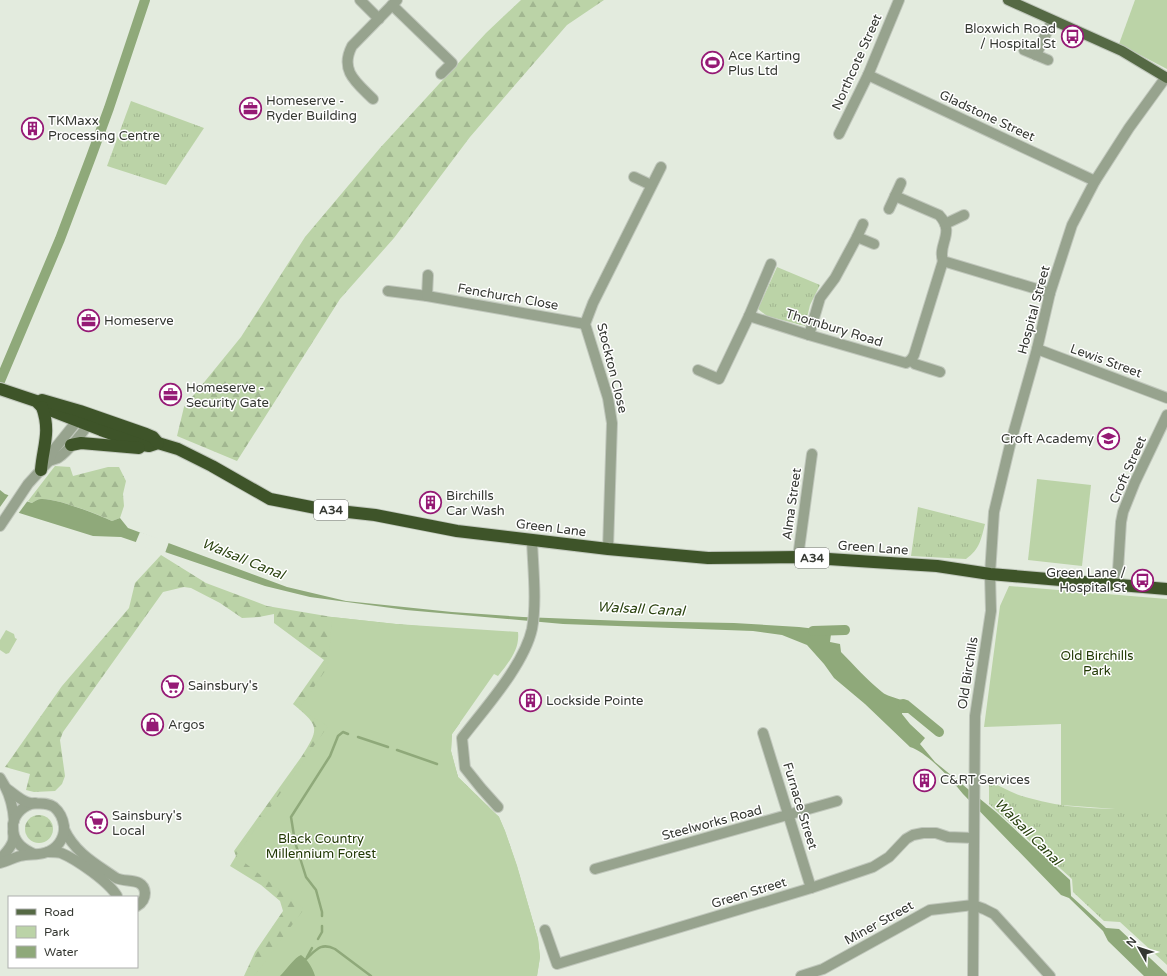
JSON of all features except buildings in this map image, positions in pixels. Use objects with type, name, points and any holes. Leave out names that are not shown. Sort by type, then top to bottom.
[{"type":"highway","name":"A34","points":[[0,389],[39,404],[153,437],[158,443],[149,446],[143,445],[85,418]]},
{"type":"highway","points":[[39,404],[45,414],[47,435],[43,455],[45,466]]},
{"type":"highway","points":[[71,445],[80,443],[137,448],[143,445]]},
{"type":"highway","name":"Green Lane","points":[[158,443],[178,449],[212,466],[270,499],[321,509],[375,515],[457,530],[608,549],[708,558],[798,557],[937,566],[990,574],[1117,586],[1167,589]]},
{"type":"main road","points":[[1008,0],[1052,21],[1122,51],[1166,77]]},
{"type":"street","points":[[360,0],[378,19]]},
{"type":"street","name":"Northcote Street","points":[[839,134],[868,75],[899,0]]},
{"type":"street","points":[[373,99],[353,78],[348,70],[348,54],[352,46],[395,3],[452,62],[441,74]]},
{"type":"street","points":[[1036,55],[1052,21]]},
{"type":"street","points":[[1024,50],[1048,60]]},
{"type":"street","name":"Gladstone Street","points":[[868,75],[1095,181]]},
{"type":"street","name":"Hospital Street","points":[[990,574],[994,512],[1010,445],[1037,349],[1050,293],[1072,225],[1095,181],[1129,128],[1166,77]]},
{"type":"street","name":"Stockton Close","points":[[608,549],[612,423],[608,398],[585,324],[593,303],[661,167]]},
{"type":"street","points":[[634,177],[651,185]]},
{"type":"street","points":[[889,209],[901,183]]},
{"type":"street","points":[[896,196],[939,215],[947,229],[942,256],[943,261],[911,360]]},
{"type":"street","points":[[945,224],[964,216]]},
{"type":"street","points":[[809,335],[820,298],[835,278],[863,224]]},
{"type":"street","points":[[857,237],[874,244]]},
{"type":"street","points":[[943,261],[1050,293]]},
{"type":"street","points":[[698,370],[719,379],[749,316],[771,264]]},
{"type":"street","points":[[427,296],[428,275]]},
{"type":"street","name":"Fenchurch Close","points":[[388,291],[427,296],[585,324]]},
{"type":"street","name":"Thornbury Road","points":[[749,316],[906,363],[911,360],[915,364],[940,372]]},
{"type":"street","name":"Lewis Street","points":[[1037,349],[1167,398]]},
{"type":"street","name":"Croft Street","points":[[1117,586],[1123,512],[1167,415]]},
{"type":"street","points":[[45,466],[71,445],[85,418]]},
{"type":"street","points":[[1,524],[26,488],[45,466],[52,452],[85,418]]},
{"type":"street","name":"Alma Street","points":[[798,557],[812,454]]},
{"type":"street","points":[[498,807],[480,788],[465,768],[462,738],[508,676],[528,643],[532,629],[534,610],[532,540]]},
{"type":"street","name":"Old Birchills","points":[[974,838],[975,716],[991,611],[990,574]]},
{"type":"street","name":"Furnace Street","points":[[763,733],[811,888]]},
{"type":"street","points":[[0,863],[20,856],[43,854],[48,852],[58,845],[63,838],[64,829],[60,813],[54,807],[47,804],[28,803],[3,783]]},
{"type":"street","points":[[3,783],[11,804],[15,838],[19,845],[34,854]]},
{"type":"street","name":"Steelworks Road","points":[[595,869],[836,802]]},
{"type":"street","points":[[0,859],[13,841],[14,826],[20,810],[26,806],[37,803]]},
{"type":"street","points":[[64,829],[69,839],[81,854],[121,881],[136,881],[142,886],[144,890],[144,899],[138,905]]},
{"type":"street","name":"Green Street","points":[[545,930],[557,964],[811,888],[873,866],[888,857],[906,839],[913,835],[936,833],[948,837],[974,838]]},
{"type":"street","points":[[973,976],[974,838]]},
{"type":"street","points":[[48,852],[60,853],[70,857],[106,883],[113,889],[117,896]]},
{"type":"street","points":[[117,896],[119,887],[126,881]]},
{"type":"street","points":[[973,906],[994,914],[1050,976]]},
{"type":"street","name":"Miner Street","points":[[801,976],[823,969],[930,910],[973,906]]},
{"type":"green space","points":[[521,0],[604,0],[567,25],[470,137],[394,238],[340,299],[237,461],[177,436],[184,407],[241,337],[305,237],[380,148],[486,33]]},
{"type":"green space","points":[[1135,0],[1167,0],[1167,69],[1119,44]]},
{"type":"green space","points":[[131,101],[204,128],[166,185],[107,166]]},
{"type":"green space","points":[[777,267],[820,285],[810,305],[805,326],[767,316],[758,309]]},
{"type":"green space","points":[[55,466],[70,467],[73,476],[108,467],[119,467],[126,481],[123,494],[124,506],[120,518],[112,521],[77,507],[48,499],[39,499],[32,503],[28,501]]},
{"type":"green space","points":[[1037,479],[1091,485],[1082,566],[1028,560]]},
{"type":"green space","points":[[918,507],[985,524],[979,543],[971,555],[966,559],[911,556]]},
{"type":"green space","name":"Black Country Millennium Forest","points":[[161,555],[206,583],[267,606],[332,617],[442,628],[460,723],[452,734],[451,751],[458,777],[499,817],[505,831],[517,866],[538,939],[540,957],[537,976],[244,976],[255,952],[283,911],[280,901],[261,885],[230,866],[236,856],[234,851],[302,756],[312,739],[314,727],[312,722],[293,704],[324,660],[274,623],[274,614],[242,618],[220,603],[191,588],[184,587],[163,592],[63,732],[60,740],[65,776],[62,784],[55,791],[34,792],[26,790],[30,774],[5,767],[62,686],[129,608],[135,583]]},
{"type":"green space","name":"Old Birchills Park","points":[[1009,586],[1167,599],[1167,809],[1115,809],[1061,805],[1061,724],[984,727],[1000,606]]},
{"type":"green space","name":"Black Country Millennium Forest","points":[[332,617],[396,624],[518,632],[517,645],[509,661],[498,676],[494,674],[452,734],[451,751],[458,777],[499,817],[505,831],[517,866],[538,939],[540,957],[537,976],[254,976],[304,909],[236,856],[328,726],[299,709],[327,668]]},
{"type":"green space","points":[[6,630],[14,634],[15,638],[17,639],[9,653],[6,654],[0,650],[0,640]]},
{"type":"green space","points":[[989,781],[1024,797],[1063,805],[1097,808],[1167,809],[1167,965],[1120,922],[1104,921],[1073,892],[1072,879],[989,804]]},
{"type":"green space","points":[[39,815],[49,819],[53,829],[49,839],[39,843],[29,839],[25,829],[29,819]]},
{"type":"water","points":[[0,490],[5,494],[32,503],[39,499],[48,499],[97,514],[112,521],[120,518],[128,528],[287,587],[346,601],[452,612],[523,617],[734,623],[825,630],[845,630],[833,631],[830,642],[840,644],[841,652],[882,692],[911,706],[914,710],[912,713],[902,714],[925,738],[920,744],[935,762],[996,812],[1070,880],[1071,896],[1106,928],[1119,929],[1167,974],[1167,976],[1144,976],[1108,941],[1103,931],[1069,898],[1061,895],[963,794],[939,767],[924,754],[910,747],[865,704],[834,678],[807,645],[782,635],[753,631],[563,624],[406,610],[310,597],[265,586],[121,537],[93,536],[0,507]]},
{"type":"water","points":[[301,955],[310,964],[315,976],[280,976],[293,961]]},
{"type":"pier","points":[[10,493],[29,499],[18,514],[0,509]]},
{"type":"pier","points":[[140,532],[169,542],[165,553],[135,544]]},
{"type":"waterway","points":[[0,381],[60,239],[109,108],[145,0]]},
{"type":"waterway","points":[[813,631],[845,630]]},
{"type":"waterway","points":[[903,704],[939,732]]},
{"type":"waterway","points":[[322,916],[316,890],[306,877],[295,842],[291,817],[330,756],[338,736],[343,732],[348,734]]},
{"type":"waterway","points":[[358,737],[388,747]]},
{"type":"waterway","points":[[397,750],[437,764]]},
{"type":"waterway","points":[[318,939],[322,932],[322,926]]},
{"type":"waterway","points":[[306,959],[319,948],[326,946],[330,947],[335,949],[371,976]]},
{"type":"waterway","points":[[307,957],[312,948]]},
{"type":"place","name":"Bloxwich Road / Hospital St","points":[[1072,36]]},
{"type":"place","name":"Ace Karting Plus Ltd","points":[[712,63]]},
{"type":"place","name":"Homeserve - Ryder Building","points":[[251,108]]},
{"type":"place","name":"TKMaxx Processing Centre","points":[[32,128]]},
{"type":"place","name":"Homeserve","points":[[89,321]]},
{"type":"place","name":"Homeserve - Security Gate","points":[[170,395]]},
{"type":"place","name":"Croft Academy","points":[[1109,439]]},
{"type":"place","name":"Birchills Car Wash","points":[[431,503]]},
{"type":"place","name":"Green Lane / Hospital St","points":[[1142,580]]},
{"type":"place","name":"Sainsbury's","points":[[173,686]]},
{"type":"place","name":"Lockside Pointe","points":[[531,701]]},
{"type":"place","name":"Argos","points":[[152,725]]},
{"type":"place","name":"C&RT Services","points":[[925,780]]},
{"type":"place","name":"Sainsbury's Local","points":[[96,823]]},
{"type":"water label","name":"Walsall Canal","points":[[243,559]]},
{"type":"water label","name":"Walsall Canal","points":[[641,609]]},
{"type":"water label","name":"Walsall Canal","points":[[1028,832]]}]
